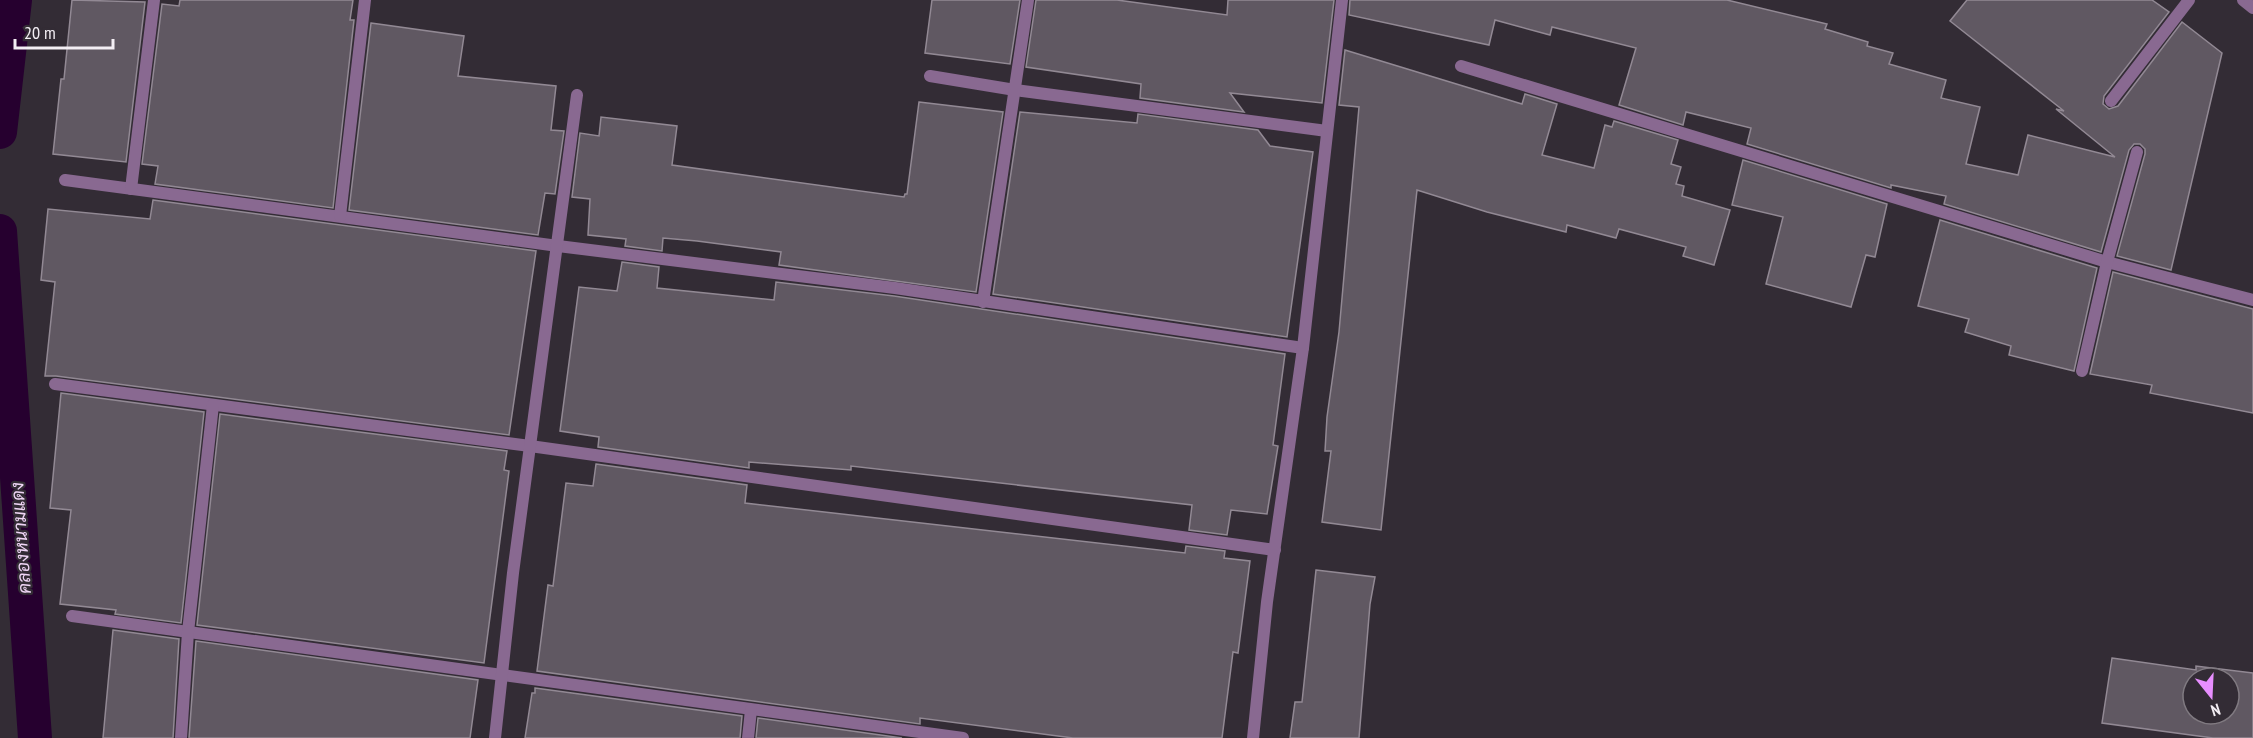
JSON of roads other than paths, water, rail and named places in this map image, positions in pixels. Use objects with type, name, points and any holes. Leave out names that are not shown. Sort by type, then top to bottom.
[{"type":"street","points":[[131,189],[154,0]]},
{"type":"street","points":[[340,216],[365,0]]},
{"type":"street","points":[[983,302],[1028,0]]},
{"type":"street","points":[[1253,738],[1275,550],[1303,348],[1342,0]]},
{"type":"street","points":[[2111,101],[2189,0]]},
{"type":"street","points":[[2243,0],[2253,8]]},
{"type":"street","points":[[1461,66],[2107,262],[2253,300]]},
{"type":"street","points":[[930,76],[1015,90],[1327,131]]},
{"type":"street","points":[[495,738],[530,446],[577,95]]},
{"type":"street","points":[[2082,371],[2107,262],[2137,152]]},
{"type":"street","points":[[65,180],[558,246],[895,288],[1303,348]]},
{"type":"street","points":[[55,384],[530,446],[1275,550]]},
{"type":"street","points":[[181,738],[188,632],[213,405]]},
{"type":"street","points":[[72,616],[963,738]]},
{"type":"street","points":[[748,738],[751,710]]},
{"type":"waterway","name":"คลองหนามแดง","points":[[0,132],[15,0]]},
{"type":"waterway","name":"คลองหนามแดง","points":[[0,231],[35,738]]}]
